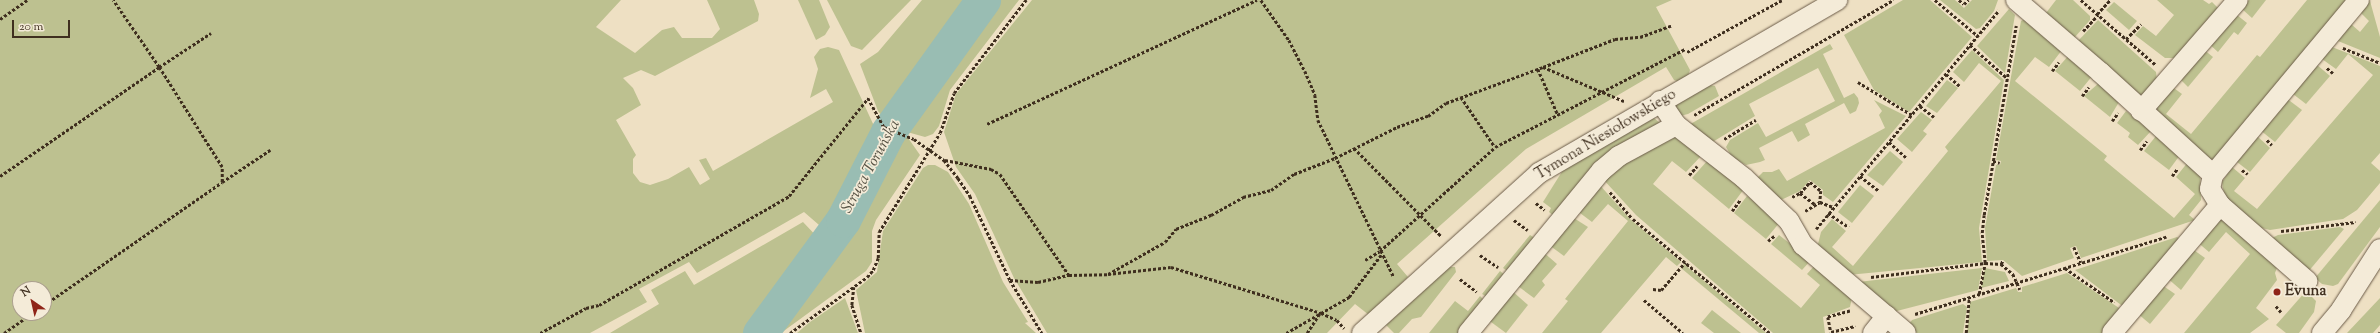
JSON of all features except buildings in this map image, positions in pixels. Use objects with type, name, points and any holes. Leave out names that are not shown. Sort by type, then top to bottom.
[{"type":"street","name":"Tymona Niesiołowskiego","points":[[1362,333],[1454,248],[1539,173],[1652,106],[1837,0]]},
{"type":"street","points":[[2141,110],[2238,0]]},
{"type":"street","points":[[2307,282],[2220,205],[2210,189],[2213,175],[2359,0]]},
{"type":"street","points":[[2013,3],[2141,110],[2213,175]]},
{"type":"street","points":[[1652,106],[1744,178],[1789,221],[1803,244],[1845,280],[1886,321]]},
{"type":"street","points":[[1468,333],[1596,176],[1619,156],[1676,125]]},
{"type":"street","points":[[2112,333],[2220,205]]},
{"type":"street","points":[[2341,310],[2380,249]]},
{"type":"street","points":[[2322,333],[2341,310],[2380,272]]},
{"type":"path","points":[[0,19],[27,0]]},
{"type":"path","points":[[113,0],[159,67],[222,166],[222,182]]},
{"type":"path","points":[[790,333],[867,277],[877,264],[879,232],[940,133],[954,93],[1026,0]]},
{"type":"path","points":[[987,124],[1257,0]]},
{"type":"path","points":[[1261,0],[1289,40],[1305,71],[1315,95],[1318,120],[1380,253],[1404,295]]},
{"type":"path","points":[[1286,333],[1320,312],[1349,297],[1380,253],[1495,147],[1686,51],[1782,0]]},
{"type":"path","points":[[1676,125],[1893,0]]},
{"type":"path","points":[[1935,0],[1978,36]]},
{"type":"path","points":[[1959,0],[1964,4],[1968,0]]},
{"type":"path","points":[[2081,0],[2170,78]]},
{"type":"path","points":[[2097,14],[2110,0]]},
{"type":"path","points":[[1803,244],[1970,45],[2013,3]]},
{"type":"path","points":[[1979,294],[1985,263],[1982,233],[2007,78],[2013,3]]},
{"type":"path","points":[[2126,39],[2141,24]]},
{"type":"path","points":[[1108,274],[1165,242],[1176,229],[1211,215],[1242,197],[1271,190],[1294,174],[1335,158],[1397,127],[1428,116],[1446,103],[1615,39],[1640,37],[1672,26]]},
{"type":"path","points":[[0,176],[211,33]]},
{"type":"path","points":[[2325,41],[2380,63]]},
{"type":"path","points":[[1970,45],[2007,78]]},
{"type":"path","points":[[1543,67],[1604,91],[1652,106]]},
{"type":"path","points":[[1538,69],[1558,115]]},
{"type":"path","points":[[1946,74],[1960,86]]},
{"type":"path","points":[[1858,82],[1912,115]]},
{"type":"path","points":[[1461,97],[1495,147]]},
{"type":"path","points":[[540,333],[586,308],[599,305],[789,196],[868,98],[884,127],[914,139],[944,160],[970,196],[1010,280],[1042,333]]},
{"type":"path","points":[[1920,106],[1934,117]]},
{"type":"path","points":[[1709,151],[1756,120]]},
{"type":"path","points":[[1889,142],[1907,158]]},
{"type":"path","points":[[1354,148],[1419,216],[1454,248]]},
{"type":"path","points":[[52,299],[270,150]]},
{"type":"path","points":[[944,160],[991,169],[1000,174],[1069,275]]},
{"type":"path","points":[[1993,161],[2000,163]]},
{"type":"path","points":[[1596,176],[1633,219],[1770,333]]},
{"type":"path","points":[[1860,176],[1879,191]]},
{"type":"path","points":[[1774,206],[1800,193],[1810,182],[1821,191],[1820,202],[1789,221]]},
{"type":"path","points":[[1800,193],[1816,205]]},
{"type":"path","points":[[1820,202],[1833,207]]},
{"type":"path","points":[[1828,213],[1848,227]]},
{"type":"path","points":[[2254,235],[2355,222]]},
{"type":"path","points":[[1886,321],[1828,317],[1830,332],[1886,321],[2172,235]]},
{"type":"path","points":[[2074,247],[2081,263]]},
{"type":"path","points":[[1365,260],[1380,253]]},
{"type":"path","points":[[2001,264],[2003,260]]},
{"type":"path","points":[[1653,289],[1661,290],[1685,262]]},
{"type":"path","points":[[1845,280],[1985,263],[2001,264],[2013,274],[2020,290]]},
{"type":"path","points":[[1010,280],[1038,282],[1069,275],[1108,274],[1171,267],[1320,312],[1337,320],[1350,333]]},
{"type":"path","points":[[2065,268],[2129,313]]},
{"type":"path","points":[[854,287],[852,305],[861,333]]},
{"type":"path","points":[[1966,333],[1969,297]]},
{"type":"path","points":[[1644,300],[1683,333]]},
{"type":"path","points":[[2276,306],[2281,312]]},
{"type":"path","points":[[1307,333],[1320,312]]},
{"type":"path","points":[[4,333],[21,321]]},
{"type":"green space","points":[[0,0],[621,0],[596,27],[635,53],[662,30],[674,27],[682,38],[712,38],[720,29],[707,0],[754,0],[759,14],[758,21],[655,76],[641,70],[623,78],[633,88],[641,105],[616,120],[636,155],[633,159],[633,173],[640,182],[650,185],[668,179],[689,167],[700,185],[710,179],[699,160],[706,158],[713,171],[833,102],[826,89],[810,98],[818,69],[814,57],[820,49],[828,47],[839,50],[880,139],[839,220],[826,231],[804,212],[697,273],[689,262],[639,289],[647,302],[590,333],[0,333]]},
{"type":"green space","points":[[798,0],[819,0],[830,27],[825,35],[816,40]]},
{"type":"green space","points":[[827,0],[911,0],[862,50],[851,46]]},
{"type":"green space","points":[[922,0],[978,0],[888,124],[878,111],[860,64],[878,52]]},
{"type":"green space","points":[[990,0],[1019,0],[950,90],[939,126],[933,134],[925,137],[900,130],[900,122]]},
{"type":"green space","points":[[1032,0],[1672,0],[1656,7],[1690,70],[1688,76],[1679,82],[1674,80],[1666,67],[1526,149],[1397,264],[1408,277],[1369,315],[1355,304],[1327,333],[1047,333],[1014,278],[975,194],[956,167],[944,132],[956,94]]},
{"type":"green space","points":[[1903,0],[1930,0],[1972,37],[1909,112],[1874,90],[1844,35]]},
{"type":"green space","points":[[1940,0],[1955,0],[1964,8],[1972,0],[1998,0],[1994,11],[1980,28],[1976,29]]},
{"type":"green space","points":[[2056,0],[2073,0],[2090,16],[2090,20],[2075,37],[2072,38],[2046,13]]},
{"type":"green space","points":[[2157,0],[2203,0],[2209,4],[2212,2],[2220,10],[2176,58],[2165,58],[2135,35],[2143,26],[2156,36],[2174,15]]},
{"type":"green space","points":[[2249,0],[2266,0],[2252,18],[2242,9]]},
{"type":"green space","points":[[2307,0],[2353,0],[2216,159],[2208,159],[2157,111],[2157,105],[2171,86],[2182,94],[2166,114],[2191,134],[2257,55],[2260,57]]},
{"type":"green space","points":[[2370,1],[2380,37],[2380,58],[2338,41],[2351,24],[2360,32],[2369,21],[2360,12]]},
{"type":"green space","points":[[2114,2],[2137,21],[2129,30],[2106,10]]},
{"type":"green space","points":[[2009,9],[2015,15],[2005,73],[1977,46]]},
{"type":"green space","points":[[2237,15],[2247,23],[2238,35],[2234,32],[2218,52],[2208,43]]},
{"type":"green space","points":[[2025,19],[2062,50],[2049,67],[2035,57],[2015,81],[2107,156],[2104,160],[2174,218],[2195,194],[2176,177],[2188,162],[2200,173],[2201,200],[2189,215],[2195,220],[2081,258],[2076,246],[2070,248],[2074,258],[2022,276],[2003,260],[1987,261],[1985,228],[1996,165],[2000,165],[2001,161],[1996,160],[2021,21]]},
{"type":"green space","points":[[2098,20],[2156,72],[2157,81],[2144,94],[2139,95],[2077,42]]},
{"type":"green space","points":[[1830,44],[1833,49],[1823,54],[1844,98],[1854,93],[1858,98],[1859,103],[1856,111],[1850,114],[1844,103],[1805,124],[1810,135],[1798,142],[1792,131],[1759,148],[1765,160],[1760,162],[1746,165],[1732,157],[1726,147],[1730,140],[1758,123],[1766,137],[1835,101],[1818,68],[1749,104],[1755,116],[1711,143],[1687,126]]},
{"type":"green space","points":[[2332,47],[2380,66],[2380,153],[2371,163],[2380,171],[2380,183],[2357,210],[2343,219],[2270,230],[2258,227],[2232,205],[2224,194],[2222,182],[2232,167],[2245,178],[2234,191],[2257,209],[2373,75],[2348,54],[2336,69],[2322,59]]},
{"type":"green space","points":[[2203,49],[2213,57],[2188,87],[2179,78]]},
{"type":"green space","points":[[1972,50],[2004,80],[1979,228],[1982,262],[1848,275],[1820,250],[1818,244],[1821,232],[1832,219],[1846,231],[1832,247],[1853,266],[1948,151],[1945,147],[2001,81],[1979,63],[1964,82],[1953,72]]},
{"type":"green space","points":[[2069,55],[2093,75],[2080,91],[2055,71]]},
{"type":"green space","points":[[2316,64],[2330,76],[2306,104],[2293,94]]},
{"type":"green space","points":[[1947,80],[1958,88],[1937,113],[1926,106]]},
{"type":"green space","points":[[2099,83],[2119,102],[2110,117],[2084,96]]},
{"type":"green space","points":[[1709,85],[1715,86],[1719,96],[1688,114],[1680,116],[1676,113],[1675,105]]},
{"type":"green space","points":[[2286,98],[2302,110],[2275,142],[2260,130]]},
{"type":"green space","points":[[1874,100],[1906,116],[1833,202],[1823,195],[1823,190],[1810,180],[1800,191],[1781,200],[1757,178],[1763,172],[1772,172],[1779,169],[1787,181],[1885,128],[1879,115],[1882,111]]},
{"type":"green space","points":[[2126,111],[2151,131],[2138,145],[2128,137],[2130,133],[2117,123]]},
{"type":"green space","points":[[1921,112],[1932,120],[1923,131],[1927,134],[1912,152],[1897,139]]},
{"type":"green space","points":[[1654,118],[1660,123],[1555,217],[1549,212],[1551,208],[1543,202],[1563,170]]},
{"type":"green space","points":[[1675,132],[1702,155],[1686,172],[1672,161],[1653,184],[1801,308],[1820,285],[1807,274],[1815,265],[1852,297],[1850,307],[1823,317],[1825,333],[1773,333],[1636,215],[1602,178]]},
{"type":"green space","points":[[906,135],[920,155],[876,220],[872,231],[872,262],[866,271],[781,333],[765,333],[844,225],[868,181]]},
{"type":"green space","points":[[2156,136],[2180,155],[2169,170],[2144,151]]},
{"type":"green space","points":[[2257,136],[2270,148],[2250,172],[2237,162]]},
{"type":"green space","points":[[1890,151],[1903,162],[1883,186],[1867,175]]},
{"type":"green space","points":[[1707,161],[1744,189],[1729,209],[1692,178]]},
{"type":"green space","points":[[928,165],[935,165],[948,172],[969,204],[1003,282],[1028,322],[1025,323],[1036,333],[865,333],[856,290],[877,272],[883,231],[923,168]]},
{"type":"green space","points":[[1598,183],[1630,219],[1681,262],[1677,266],[1666,257],[1601,333],[1542,333],[1568,301],[1565,299],[1628,221],[1608,204],[1592,222],[1576,210]]},
{"type":"green space","points":[[1860,185],[1874,196],[1852,223],[1838,212]]},
{"type":"green space","points":[[1747,196],[1780,222],[1766,239],[1734,213]]},
{"type":"green space","points":[[2380,200],[2380,227],[2338,284],[2333,286],[2322,284],[2315,278]]},
{"type":"green space","points":[[1569,215],[1588,227],[1564,256],[1549,245]]},
{"type":"green space","points":[[2223,217],[2278,265],[2275,273],[2277,280],[2256,308],[2269,319],[2250,333],[2184,333],[2250,254],[2226,232],[2209,252],[2196,241]]},
{"type":"green space","points":[[803,222],[822,242],[752,333],[610,333],[659,304],[651,290],[685,271],[694,285]]},
{"type":"green space","points":[[2340,227],[2344,229],[2308,272],[2270,239],[2278,235]]},
{"type":"green space","points":[[1530,235],[1536,239],[1509,272],[1503,268]]},
{"type":"green space","points":[[1779,235],[1811,260],[1802,270],[1771,244]]},
{"type":"green space","points":[[2177,237],[2180,239],[2125,308],[2075,270]]},
{"type":"green space","points":[[2191,248],[2205,258],[2181,290],[2166,277]]},
{"type":"green space","points":[[1542,251],[1557,264],[1542,281],[1545,285],[1534,298],[1515,284]]},
{"type":"green space","points":[[1684,264],[1766,333],[1759,333],[1681,268]]},
{"type":"green space","points":[[1449,267],[1455,267],[1456,272],[1421,317],[1412,319],[1399,333],[1394,333],[1386,325]]},
{"type":"green space","points":[[1982,268],[1978,290],[1893,312],[1858,282]]},
{"type":"green space","points":[[1985,268],[2005,272],[2009,281],[1981,288]]},
{"type":"green space","points":[[1500,271],[1507,277],[1489,298],[1482,294]]},
{"type":"green space","points":[[2067,273],[2122,310],[2104,333],[1967,333],[1970,302],[2016,288],[2018,292],[2022,292],[2022,287]]},
{"type":"green space","points":[[2162,285],[2175,294],[2150,324],[2137,313]]},
{"type":"green space","points":[[1511,290],[1528,305],[1506,333],[1487,319]]},
{"type":"green space","points":[[2306,291],[2316,301],[2314,312],[2299,333],[2286,333],[2276,325]]},
{"type":"green space","points":[[1480,296],[1486,302],[1459,333],[1429,333],[1455,301],[1468,311]]},
{"type":"green space","points":[[845,298],[858,333],[797,333],[810,322]]},
{"type":"green space","points":[[2380,298],[2380,325],[2373,333],[2347,333]]},
{"type":"green space","points":[[1963,304],[1967,307],[1963,333],[1917,333],[1910,327],[1909,324],[1912,320]]},
{"type":"green space","points":[[1712,310],[1741,333],[1714,333],[1701,323]]},
{"type":"waterway","name":"Struga Toruńska","points":[[760,333],[843,220],[888,132],[983,0]]},
{"type":"place","name":"Evuna","points":[[2277,292]]}]
